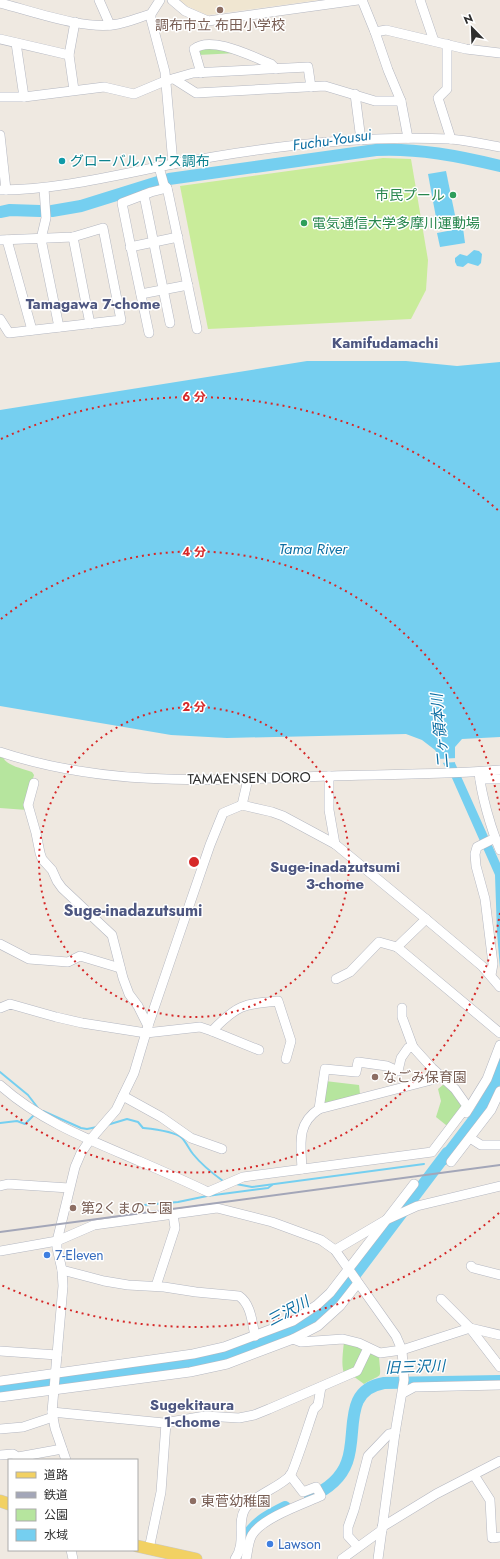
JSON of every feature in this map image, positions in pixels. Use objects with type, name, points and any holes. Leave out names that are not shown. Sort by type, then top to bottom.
[{"type":"main road","points":[[138,1546],[196,1559]]},
{"type":"street","points":[[99,0],[110,25]]},
{"type":"street","points":[[0,3],[9,3],[75,22],[98,26],[118,24],[151,14],[160,0]]},
{"type":"street","points":[[172,0],[185,11],[208,21],[358,0]]},
{"type":"street","points":[[362,0],[390,76],[401,101],[408,138]]},
{"type":"street","points":[[420,0],[434,41]]},
{"type":"street","points":[[151,14],[164,72],[170,80],[196,93],[325,86],[375,101],[401,101]]},
{"type":"street","points":[[74,90],[69,55],[75,22]]},
{"type":"street","points":[[375,32],[386,30],[466,49],[500,53]]},
{"type":"street","points":[[0,39],[69,55]]},
{"type":"street","points":[[16,43],[24,97]]},
{"type":"street","points":[[447,44],[447,89],[438,98],[451,139]]},
{"type":"street","points":[[201,73],[194,49],[205,45],[231,47],[271,64],[276,69]]},
{"type":"street","points":[[0,97],[24,97],[104,87],[134,94],[170,80],[201,73],[308,67],[311,87]]},
{"type":"street","points":[[170,80],[173,164]]},
{"type":"street","points":[[355,94],[361,140]]},
{"type":"street","points":[[0,135],[3,190],[44,188],[245,152],[361,140],[408,138],[451,139],[500,147]]},
{"type":"street","points":[[159,167],[164,185],[167,188],[197,329]]},
{"type":"street","points":[[44,188],[46,218],[40,239],[59,327]]},
{"type":"street","points":[[149,333],[122,203],[144,194],[167,188]]},
{"type":"street","points":[[144,194],[170,323]]},
{"type":"street","points":[[0,319],[9,333],[121,320],[103,228],[73,237],[4,240],[32,330]]},
{"type":"street","points":[[73,237],[90,324]]},
{"type":"street","points":[[130,247],[178,237]]},
{"type":"street","points":[[141,294],[188,285]]},
{"type":"street","name":"TAMAENSEN DORO","points":[[0,752],[63,769],[100,775],[144,779],[248,779],[432,773],[477,774],[500,770]]},
{"type":"street","points":[[500,779],[477,774],[495,838],[500,850]]},
{"type":"street","points":[[329,776],[329,810],[335,844]]},
{"type":"street","points":[[242,805],[248,779]]},
{"type":"street","points":[[34,783],[28,805],[42,859],[52,870],[62,888],[112,935],[120,968],[129,994],[138,1006],[147,1029]]},
{"type":"street","points":[[66,1459],[52,1414],[63,1286],[62,1270],[56,1248],[69,1188],[81,1153],[90,1140],[116,1110],[134,1073],[147,1029],[210,845],[223,813],[242,805],[272,812],[283,816],[335,844],[491,975],[500,987]]},
{"type":"street","points":[[491,975],[493,964],[485,899],[476,866],[475,854],[477,847],[495,838]]},
{"type":"street","points":[[397,947],[426,919]]},
{"type":"street","points":[[336,979],[350,972],[379,942],[397,947],[500,1033]]},
{"type":"street","points":[[0,944],[29,959],[68,962],[80,956],[120,968]]},
{"type":"street","points":[[212,1031],[236,1009],[254,1003],[278,1001],[291,1041],[286,1059]]},
{"type":"street","points":[[0,1008],[10,1004],[82,1023],[147,1029],[200,1027],[259,1050]]},
{"type":"street","points":[[0,1085],[11,1095],[40,1115],[90,1140],[208,1192],[243,1177],[432,1152],[467,1106],[455,1089],[413,1048],[402,1017],[402,1008]]},
{"type":"street","points":[[439,1152],[473,1104],[487,1079],[500,1045]]},
{"type":"street","points":[[319,1109],[326,1069],[356,1072],[358,1062],[387,1066],[398,1071],[401,1058],[408,1048],[413,1048]]},
{"type":"street","points":[[302,1169],[301,1137],[305,1122],[319,1109],[443,1078]]},
{"type":"street","points":[[451,1162],[491,1110],[499,1094]]},
{"type":"street","points":[[123,1096],[161,1117],[178,1134],[222,1149]]},
{"type":"street","points":[[470,1138],[481,1145],[500,1145]]},
{"type":"street","points":[[0,1186],[8,1184],[69,1188]]},
{"type":"street","points":[[0,1381],[193,1354],[224,1347],[293,1321],[307,1312],[330,1293],[414,1184]]},
{"type":"street","points":[[334,1250],[386,1220],[417,1206],[500,1186]]},
{"type":"street","points":[[0,1251],[57,1240],[94,1225],[217,1208],[272,1222],[314,1237],[334,1250],[396,1336],[402,1350],[403,1387],[395,1432],[378,1559]]},
{"type":"street","points":[[156,1286],[174,1228],[173,1214]]},
{"type":"street","points":[[471,1266],[473,1268],[500,1275]]},
{"type":"street","points":[[62,1270],[104,1282],[156,1286],[239,1296],[244,1299],[249,1308],[255,1336]]},
{"type":"street","points":[[0,1397],[184,1372],[227,1364],[293,1339],[318,1326],[334,1311],[358,1283]]},
{"type":"street","points":[[441,1299],[470,1328],[500,1367]]},
{"type":"street","points":[[293,1339],[300,1342],[343,1338],[380,1352],[402,1350],[470,1328],[500,1335]]},
{"type":"street","points":[[0,1429],[23,1427],[52,1414],[166,1423],[205,1416],[239,1418],[254,1414],[357,1371],[368,1348]]},
{"type":"street","points":[[0,1351],[57,1355]]},
{"type":"street","points":[[403,1387],[500,1385]]},
{"type":"street","points":[[235,1559],[240,1549],[242,1531],[241,1523],[246,1508],[257,1498],[276,1487],[290,1475],[314,1409],[318,1405],[321,1387]]},
{"type":"street","points":[[149,1549],[161,1492],[166,1423]]},
{"type":"street","points":[[358,1547],[348,1536],[348,1527],[368,1456],[389,1434],[395,1432]]},
{"type":"street","points":[[0,1455],[13,1454],[18,1456],[62,1449]]},
{"type":"street","points":[[342,1559],[382,1528],[436,1494],[500,1461]]},
{"type":"street","points":[[246,1559],[252,1534],[258,1527],[319,1492],[316,1487],[303,1492],[290,1475]]},
{"type":"street","points":[[474,1475],[490,1500],[492,1538],[500,1537]]},
{"type":"shaded area","name":"調布市立 布田小学校","points":[[179,0],[319,0],[207,15],[185,5]]},
{"type":"green space","points":[[206,47],[237,53],[198,55],[198,49]]},
{"type":"green space","name":"電気通信大学多摩川運動場","points":[[383,158],[411,159],[428,260],[426,290],[411,319],[208,329],[180,186]]},
{"type":"green space","points":[[0,755],[2,755],[10,764],[32,772],[34,775],[26,805],[27,810],[0,808]]},
{"type":"green space","points":[[325,1081],[359,1085],[360,1094],[322,1105]]},
{"type":"green space","points":[[444,1084],[455,1095],[462,1109],[450,1124],[446,1125],[436,1117],[441,1101],[438,1089]]},
{"type":"green space","points":[[344,1342],[361,1347],[362,1352],[354,1369],[344,1373],[342,1362]]},
{"type":"green space","points":[[369,1353],[379,1357],[380,1373],[378,1377],[364,1384],[353,1376]]},
{"type":"water","points":[[446,171],[456,220],[437,223],[428,174]]},
{"type":"water","points":[[463,228],[465,243],[440,247],[437,233]]},
{"type":"water","points":[[474,250],[479,251],[482,254],[481,263],[478,266],[468,263],[463,267],[457,266],[455,258],[460,254],[467,256]]},
{"type":"water","name":"Tama River","points":[[307,361],[406,361],[457,366],[500,362],[500,737],[462,739],[455,747],[455,763],[500,863],[500,968],[495,875],[452,778],[435,750],[422,740],[406,734],[227,738],[171,735],[0,706],[0,410]]},
{"type":"water","points":[[500,1055],[500,1085],[488,1109],[446,1165],[432,1165],[473,1111],[483,1094]]},
{"type":"pier","points":[[457,758],[457,762],[440,763],[438,759]]},
{"type":"waterway","name":"Fuchu-Yousui","points":[[169,179],[376,150],[407,150],[423,152],[469,159],[500,166]]},
{"type":"waterway","name":"Fuchu-Yousui","points":[[52,211],[81,206],[158,182]]},
{"type":"waterway","name":"Fuchu-Yousui","points":[[0,212],[10,210],[40,211]]},
{"type":"waterway","points":[[0,1072],[28,1095],[38,1108]]},
{"type":"waterway","points":[[43,1111],[81,1128],[87,1129],[97,1127]]},
{"type":"waterway","points":[[0,1123],[17,1121],[25,1124],[33,1116]]},
{"type":"waterway","points":[[107,1125],[127,1119],[138,1122],[143,1128],[174,1134],[182,1138],[200,1161],[223,1181]]},
{"type":"waterway","name":"三沢川","points":[[0,1391],[208,1360],[243,1350],[299,1327],[329,1307],[447,1153]]},
{"type":"waterway","points":[[236,1184],[252,1187],[424,1164]]},
{"type":"waterway","points":[[144,1205],[178,1202],[207,1196],[268,1188],[272,1185]]},
{"type":"waterway","name":"旧三沢川","points":[[310,1497],[322,1491],[341,1474],[347,1462],[350,1451],[354,1414],[357,1403],[362,1394],[371,1387],[384,1383],[500,1381]]},
{"type":"waterway","name":"旧三沢川","points":[[247,1536],[259,1522],[285,1507]]},
{"type":"railway","points":[[0,1232],[500,1165]]},
{"type":"place","name":"調布市立 布田小学校","points":[[220,10]]},
{"type":"place","name":"グローバルハウス調布","points":[[62,161]]},
{"type":"place","name":"市民プール","points":[[453,195]]},
{"type":"place","name":"電気通信大学多摩川運動場","points":[[304,223]]},
{"type":"place","name":"なごみ保育園","points":[[375,1077]]},
{"type":"place","name":"第2くまのこ園","points":[[73,1208]]},
{"type":"place","name":"7-Eleven","points":[[47,1255]]},
{"type":"place","name":"東菅幼稚園","points":[[193,1501]]},
{"type":"place","name":"Lawson","points":[[270,1544]]},
{"type":"district","name":"Tamagawa 7-chome","points":[[93,304]]},
{"type":"district","name":"Kamifudamachi","points":[[385,343]]},
{"type":"district","name":"Suge-inadazutsumi 3-chome","points":[[335,876]]},
{"type":"district","name":"Suge-inadazutsumi","points":[[133,910]]},
{"type":"district","name":"Sugekitaura 1-chome","points":[[192,1414]]},
{"type":"water label","name":"二ヶ領本川","points":[[440,731]]}]
